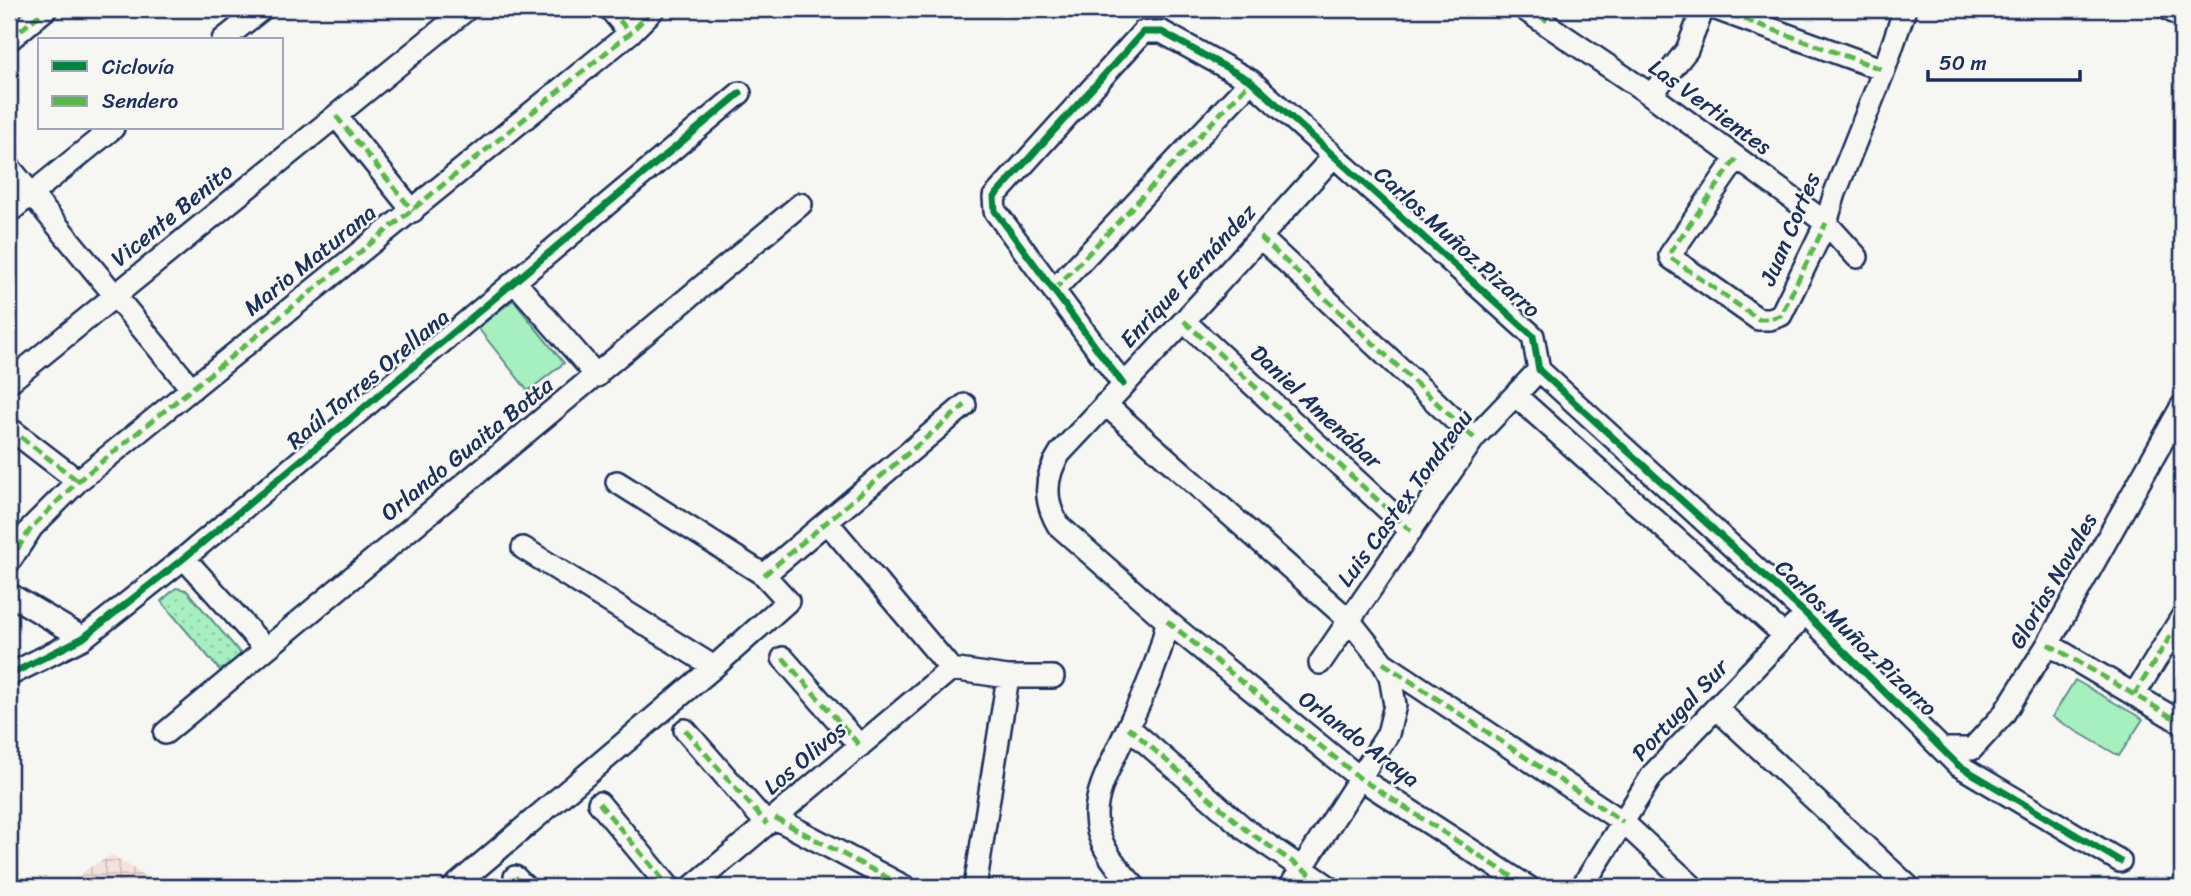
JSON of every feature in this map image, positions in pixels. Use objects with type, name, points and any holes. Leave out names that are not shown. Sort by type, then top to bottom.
[{"type":"street","points":[[9,40],[47,9]]},
{"type":"street","points":[[226,38],[262,9]]},
{"type":"street","name":"Vicente Benito","points":[[9,382],[336,116],[444,16],[467,9]]},
{"type":"street","points":[[610,9],[630,33]]},
{"type":"street","name":"Mario Maturana","points":[[9,562],[32,527],[78,481],[413,211],[630,33],[654,9]]},
{"type":"street","name":"Las Vertientes","points":[[1524,9],[1547,15],[1736,159],[1826,223],[1857,257]]},
{"type":"street","points":[[1651,95],[1687,50],[1703,9]]},
{"type":"street","points":[[1716,9],[1884,70]]},
{"type":"street","name":"Juan Cortes","points":[[1736,159],[1671,251],[1671,258],[1758,319],[1770,319],[1781,315],[1826,223],[1905,9]]},
{"type":"street","points":[[2168,9],[2182,17]]},
{"type":"street","name":"Carlos Muñoz Pizarro","points":[[1123,384],[995,211],[994,197],[1143,32],[1162,32],[1251,80],[1333,157],[1431,242],[1533,336],[1539,370],[1806,614],[1958,765],[2120,861]]},
{"type":"street","points":[[1054,290],[1251,80]]},
{"type":"street","name":"Raúl Torres Orellana","points":[[9,676],[83,638],[184,558],[740,93]]},
{"type":"street","points":[[336,116],[413,211]]},
{"type":"street","points":[[9,212],[111,130]]},
{"type":"street","name":"Enrique Fernández","points":[[1167,621],[1058,525],[1049,504],[1048,481],[1054,462],[1333,157]]},
{"type":"street","points":[[9,167],[192,389]]},
{"type":"street","name":"Orlando Guaita Botta","points":[[165,733],[801,204]]},
{"type":"street","points":[[1260,237],[1474,438]]},
{"type":"street","points":[[516,282],[597,376]]},
{"type":"street","name":"Daniel Amenábar","points":[[1184,321],[1411,531]]},
{"type":"street","name":"Luis Castex Tondreau","points":[[1320,663],[1474,438],[1539,370]]},
{"type":"street","name":"Carlos Muñoz Pizarro","points":[[1516,396],[1785,636]]},
{"type":"street","points":[[1105,404],[1349,620],[1383,663],[1394,691],[1393,720],[1388,734],[1290,887]]},
{"type":"street","points":[[764,575],[965,405]]},
{"type":"street","name":"Glorias Navales","points":[[1942,749],[1972,749],[2003,715],[2048,644],[2182,406]]},
{"type":"street","points":[[9,428],[78,481]]},
{"type":"street","points":[[454,887],[788,601],[764,575],[617,482]]},
{"type":"street","points":[[827,522],[951,669],[1008,677],[1052,677]]},
{"type":"street","points":[[523,548],[714,667]]},
{"type":"street","points":[[184,558],[265,648]]},
{"type":"street","points":[[9,594],[83,638]]},
{"type":"street","name":"Portugal Sur","points":[[1582,887],[1653,774],[1806,614]]},
{"type":"street","points":[[2134,695],[2182,617]]},
{"type":"street","points":[[1135,887],[1117,868],[1105,849],[1097,824],[1096,809],[1102,780],[1163,644],[1167,621]]},
{"type":"street","name":"Orlando Araya","points":[[1167,621],[1361,779],[1528,887]]},
{"type":"street","points":[[2048,644],[2182,723]]},
{"type":"street","points":[[783,658],[860,746]]},
{"type":"street","points":[[1383,663],[1623,822],[1693,887]]},
{"type":"street","name":"Los Olivos","points":[[692,887],[951,669]]},
{"type":"street","points":[[975,887],[1008,677]]},
{"type":"street","points":[[1716,708],[1909,887]]},
{"type":"street","points":[[1128,727],[1246,830],[1329,887]]},
{"type":"street","points":[[685,730],[771,821],[905,887]]},
{"type":"street","points":[[599,803],[669,887]]},
{"type":"shaded area","points":[[112,855],[162,887],[67,887],[87,869]]},
{"type":"green space","points":[[513,300],[564,363],[528,391],[478,328]]},
{"type":"green space","points":[[176,588],[186,590],[242,655],[223,674],[161,601]]},
{"type":"green space","points":[[2075,680],[2143,719],[2119,756],[2052,717]]},
{"type":"marked path","points":[[9,40],[46,9]]},
{"type":"marked path","points":[[610,9],[630,33]]},
{"type":"marked path","points":[[9,562],[32,527],[78,481],[630,33],[654,9]]},
{"type":"marked path","points":[[1544,22],[1549,9]]},
{"type":"marked path","points":[[1716,9],[1884,70]]},
{"type":"marked path","points":[[1054,290],[1251,81]]},
{"type":"marked path","points":[[336,116],[413,211]]},
{"type":"marked path","points":[[1736,159],[1671,251],[1671,258],[1758,319],[1770,319],[1781,315],[1826,223]]},
{"type":"marked path","points":[[1260,237],[1474,438]]},
{"type":"marked path","points":[[1184,321],[1411,531]]},
{"type":"marked path","points":[[764,575],[965,405]]},
{"type":"marked path","points":[[9,428],[78,481]]},
{"type":"marked path","points":[[2134,695],[2182,617]]},
{"type":"marked path","points":[[1167,621],[1361,779],[1528,887]]},
{"type":"marked path","points":[[2048,644],[2182,723]]},
{"type":"marked path","points":[[783,658],[860,746]]},
{"type":"marked path","points":[[1383,663],[1623,822]]},
{"type":"marked path","points":[[1128,727],[1246,830],[1329,887]]},
{"type":"marked path","points":[[685,730],[767,824]]},
{"type":"marked path","points":[[599,803],[669,887]]},
{"type":"marked path","points":[[775,818],[905,887]]},
{"type":"marked path","points":[[515,877],[525,887]]},
{"type":"cycle path","points":[[1123,384],[995,211],[994,197],[1143,32],[1162,32],[1251,81],[1533,336],[1539,370],[1806,614],[1958,765],[2120,861]]},
{"type":"cycle path","points":[[9,675],[83,638],[184,558],[740,93]]}]
